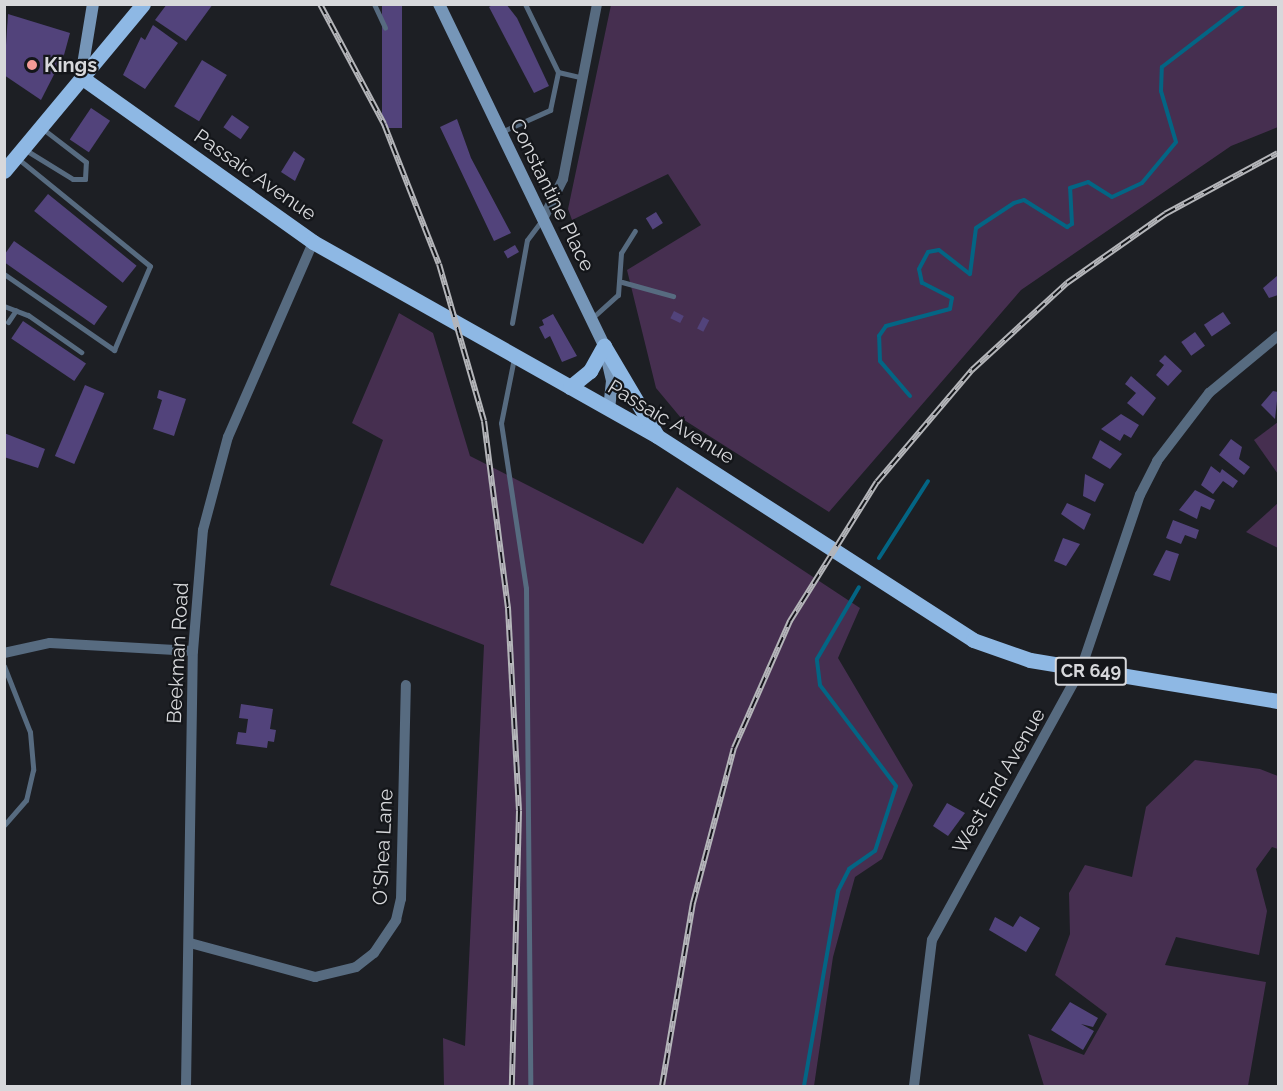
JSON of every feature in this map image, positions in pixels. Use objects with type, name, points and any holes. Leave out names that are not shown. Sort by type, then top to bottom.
[{"type":"main road","points":[[4,171],[142,4]]},
{"type":"main road","name":"Passaic Avenue","points":[[81,77],[313,242],[657,436],[943,623],[1001,651],[1081,669],[1278,701]]},
{"type":"main road","points":[[570,387],[590,371],[604,346]]},
{"type":"main road","points":[[604,346],[657,436]]},
{"type":"street","points":[[81,77],[93,4]]},
{"type":"street","name":"Constantine Place","points":[[439,4],[604,346],[612,381],[609,408]]},
{"type":"street","points":[[543,219],[563,179],[597,4]]},
{"type":"street","name":"Beekman Road","points":[[186,1086],[193,651],[203,530],[214,484],[255,370],[313,242]]},
{"type":"street","name":"West End Avenue","points":[[914,1086],[926,963],[939,922],[1081,669],[1125,533],[1157,461],[1209,393],[1278,336]]},
{"type":"street","points":[[4,653],[50,643],[193,651]]},
{"type":"street","name":"O'Shea Lane","points":[[190,943],[315,977],[356,967],[380,945],[396,920],[401,899],[406,686]]},
{"type":"lane","points":[[374,4],[385,28]]},
{"type":"lane","points":[[500,133],[550,110],[558,72],[525,4]]},
{"type":"lane","points":[[558,72],[583,78]]},
{"type":"lane","points":[[21,153],[73,179],[85,179],[86,162],[42,127]]},
{"type":"lane","points":[[4,274],[114,350],[150,266],[21,153]]},
{"type":"lane","points":[[512,323],[527,240],[543,219]]},
{"type":"lane","points":[[590,320],[611,306],[622,282],[621,253],[635,231]]},
{"type":"lane","points":[[622,282],[674,296]]},
{"type":"lane","points":[[4,306],[16,310],[81,352]]},
{"type":"lane","points":[[8,322],[16,310]]},
{"type":"lane","points":[[515,354],[501,423],[526,588],[531,759],[530,1086]]},
{"type":"lane","points":[[4,666],[30,732],[33,770],[26,800],[4,825]]},
{"type":"shaded area","points":[[611,5],[1278,5],[1278,127],[1231,146],[1021,290],[829,512],[681,418],[656,388],[627,270],[701,225],[668,174],[572,220],[568,209]]},
{"type":"shaded area","points":[[399,313],[433,333],[470,456],[643,544],[677,487],[860,608],[838,658],[913,785],[882,859],[855,877],[833,957],[814,1086],[444,1086],[443,1038],[465,1046],[484,645],[330,585],[383,440],[352,423]]},
{"type":"shaded area","points":[[1278,422],[1278,474],[1254,440]]},
{"type":"shaded area","points":[[1278,503],[1278,548],[1246,532]]},
{"type":"shaded area","points":[[1195,760],[1260,769],[1278,776],[1278,849],[1272,847],[1256,869],[1267,911],[1259,955],[1176,937],[1165,965],[1266,982],[1248,1086],[1044,1086],[1028,1034],[1084,1055],[1107,1014],[1055,975],[1070,934],[1069,893],[1085,865],[1132,877],[1146,807]]},
{"type":"building","points":[[167,4],[213,4],[186,41],[155,20]]},
{"type":"building","points":[[382,4],[402,4],[402,128],[382,128]]},
{"type":"building","points":[[494,4],[506,4],[517,18],[549,86],[534,93],[489,7]]},
{"type":"building","name":"Kings","points":[[8,14],[70,33],[64,55],[41,100],[4,75]]},
{"type":"building","points":[[153,25],[178,43],[145,89],[123,75],[141,37],[145,40]]},
{"type":"building","points":[[202,60],[227,75],[199,121],[174,106]]},
{"type":"building","points":[[91,108],[110,121],[89,152],[70,140]]},
{"type":"building","points":[[232,115],[249,127],[241,139],[223,127]]},
{"type":"building","points":[[457,119],[471,158],[511,233],[494,241],[440,127]]},
{"type":"building","points":[[294,151],[305,159],[295,181],[281,172]]},
{"type":"building","points":[[48,194],[137,266],[123,283],[34,211]]},
{"type":"building","points":[[656,212],[663,223],[653,229],[646,218]]},
{"type":"building","points":[[14,241],[107,306],[94,325],[4,262],[4,255]]},
{"type":"building","points":[[515,245],[519,252],[508,258],[504,252]]},
{"type":"building","points":[[1277,276],[1278,295],[1269,298],[1263,288]]},
{"type":"building","points":[[674,311],[684,316],[680,323],[670,318]]},
{"type":"building","points":[[1223,312],[1231,324],[1212,336],[1204,325]]},
{"type":"building","points":[[553,314],[577,356],[562,362],[550,336],[545,339],[539,327],[544,325],[542,320]]},
{"type":"building","points":[[703,317],[709,320],[703,332],[697,329]]},
{"type":"building","points":[[23,321],[86,363],[74,381],[11,338]]},
{"type":"building","points":[[1195,332],[1205,346],[1191,356],[1181,342]]},
{"type":"building","points":[[1165,355],[1182,371],[1168,386],[1156,375],[1164,365],[1159,361]]},
{"type":"building","points":[[1131,376],[1156,398],[1143,416],[1127,403],[1136,393],[1125,384]]},
{"type":"building","points":[[85,385],[104,393],[74,464],[55,456]]},
{"type":"building","points":[[159,390],[186,399],[174,436],[153,429],[162,400],[157,398]]},
{"type":"building","points":[[1273,391],[1278,392],[1275,419],[1261,405]]},
{"type":"building","points":[[1121,414],[1139,425],[1131,438],[1124,434],[1120,441],[1101,429]]},
{"type":"building","points":[[4,433],[45,449],[38,468],[4,457]]},
{"type":"building","points":[[1231,439],[1242,447],[1239,459],[1250,467],[1244,475],[1219,455]]},
{"type":"building","points":[[1100,440],[1122,454],[1110,469],[1092,458]]},
{"type":"building","points":[[1211,466],[1220,473],[1222,469],[1238,481],[1233,488],[1223,481],[1213,494],[1201,485]]},
{"type":"building","points":[[1085,474],[1104,484],[1095,502],[1083,496]]},
{"type":"building","points":[[1195,490],[1215,500],[1210,510],[1201,506],[1197,519],[1179,510]]},
{"type":"building","points":[[1067,503],[1091,514],[1084,530],[1061,514]]},
{"type":"building","points":[[1173,520],[1199,530],[1196,539],[1185,535],[1181,544],[1166,538]]},
{"type":"building","points":[[1063,538],[1080,544],[1066,566],[1054,561]]},
{"type":"building","points":[[1166,550],[1179,554],[1170,581],[1153,575]]},
{"type":"building","points":[[241,704],[273,709],[270,729],[276,730],[274,742],[268,741],[267,748],[236,744],[238,732],[246,733],[248,719],[239,718]]},
{"type":"building","points":[[947,803],[965,813],[948,836],[933,826]]},
{"type":"building","points":[[1020,916],[1040,928],[1026,952],[989,930],[995,917],[1013,927]]},
{"type":"building","points":[[1070,1002],[1098,1018],[1093,1027],[1081,1024],[1094,1031],[1083,1050],[1051,1030]]},
{"type":"waterway","points":[[910,396],[880,361],[879,336],[886,326],[950,309],[952,298],[922,283],[919,269],[928,252],[939,250],[970,274],[976,228],[1014,203],[1024,200],[1067,227],[1072,224],[1070,188],[1088,182],[1112,197],[1142,183],[1176,142],[1161,91],[1162,67],[1244,4]]},
{"type":"waterway","points":[[879,558],[928,481]]},
{"type":"waterway","points":[[804,1086],[838,891],[849,869],[875,851],[896,786],[820,685],[817,659],[859,587]]},
{"type":"railway","points":[[320,4],[384,124],[439,264],[484,421],[508,608],[519,811],[512,1086]]},
{"type":"railway","points":[[662,1086],[693,903],[734,748],[790,621],[877,482],[972,370],[1067,283],[1165,214],[1278,153]]},
{"type":"place","name":"Kings","points":[[32,65]]}]
